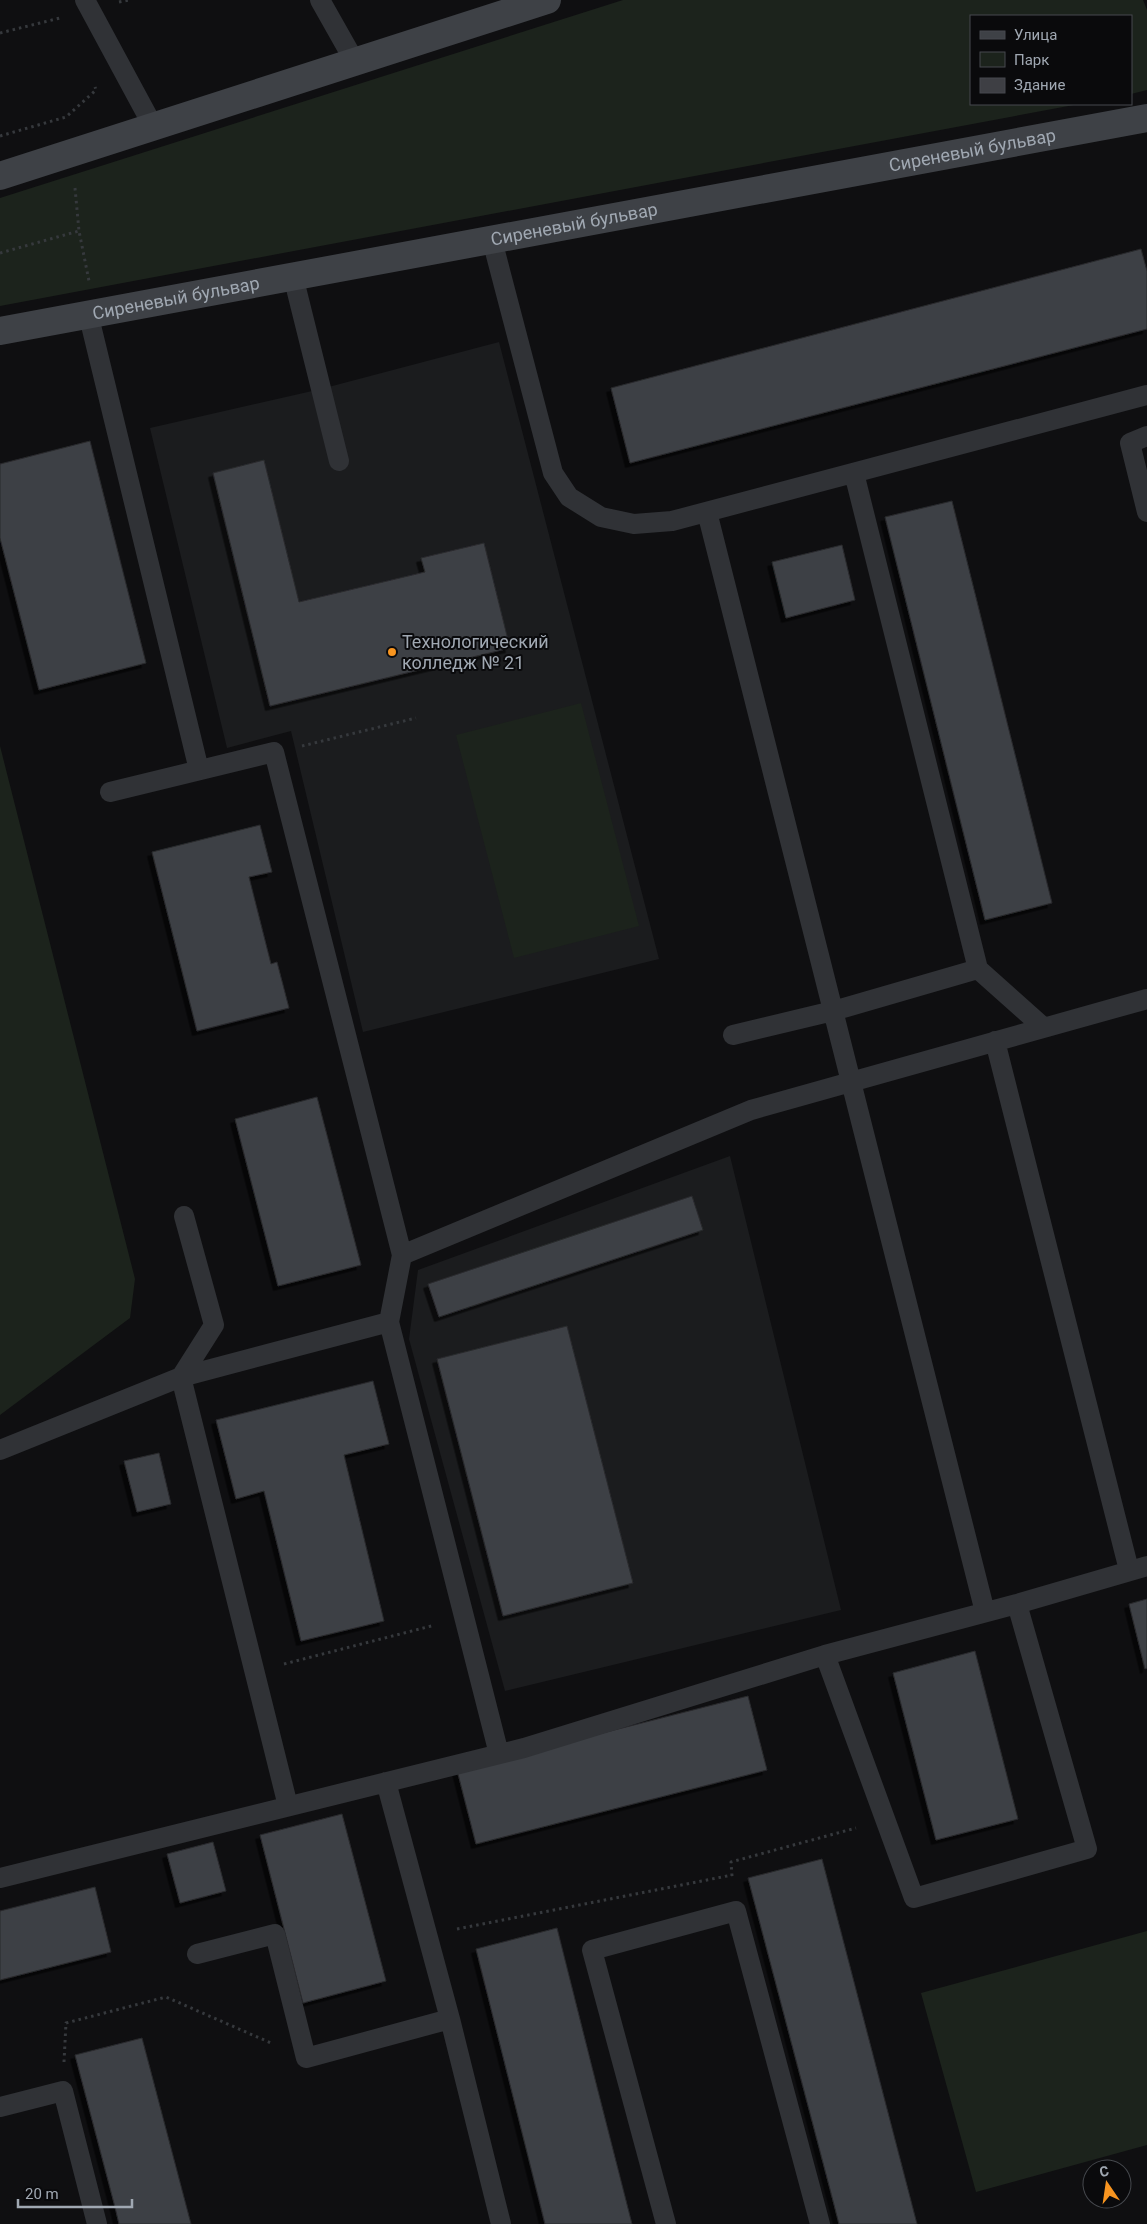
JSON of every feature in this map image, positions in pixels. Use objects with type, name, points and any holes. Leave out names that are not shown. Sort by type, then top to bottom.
[{"type":"main road","points":[[0,176],[546,0]]},
{"type":"main road","name":"Сиреневый бульвар","points":[[0,331],[1147,118]]},
{"type":"lane","points":[[85,0],[154,126]]},
{"type":"lane","points":[[320,0],[355,62]]},
{"type":"lane","points":[[492,240],[553,473],[569,497],[601,517],[634,524],[672,522],[1147,395]]},
{"type":"lane","points":[[293,276],[339,461]]},
{"type":"lane","points":[[92,313],[199,770]]},
{"type":"lane","points":[[1147,436],[1130,442],[1147,512]]},
{"type":"lane","points":[[854,473],[978,969],[1043,1027]]},
{"type":"lane","points":[[707,512],[985,1612]]},
{"type":"lane","points":[[110,792],[274,752],[402,1255],[388,1322],[499,1754]]},
{"type":"lane","points":[[733,1036],[978,969]]},
{"type":"lane","points":[[402,1255],[752,1110],[1147,999]]},
{"type":"lane","points":[[0,1878],[499,1754],[825,1655],[1017,1604],[1138,1568],[995,1041]]},
{"type":"lane","points":[[184,1216],[214,1325],[181,1377],[288,1806]]},
{"type":"lane","points":[[0,1450],[181,1377],[388,1322]]},
{"type":"lane","points":[[825,1655],[914,1898],[1087,1849],[1017,1604]]},
{"type":"lane","points":[[386,1782],[450,2019],[502,2224]]},
{"type":"lane","points":[[666,2224],[592,1950],[736,1911],[820,2224]]},
{"type":"lane","points":[[197,1954],[275,1934],[306,2058],[450,2019]]},
{"type":"lane","points":[[0,2107],[63,2091],[97,2224]]},
{"type":"path","points":[[0,136],[66,117],[96,90],[93,80]]},
{"type":"path","points":[[60,118],[71,153],[79,231],[92,313]]},
{"type":"path","points":[[0,252],[79,231]]},
{"type":"path","points":[[274,752],[416,718]]},
{"type":"path","points":[[254,1672],[464,1618]]},
{"type":"path","points":[[736,1911],[731,1862],[886,1820]]},
{"type":"path","points":[[427,1934],[732,1875]]},
{"type":"path","points":[[63,2091],[66,2023],[166,1997],[306,2058]]},
{"type":"shaded area","name":"Технологический колледж № 21","points":[[499,342],[659,959],[363,1032],[291,731],[227,748],[150,428],[321,389]]},
{"type":"shaded area","points":[[730,1156],[841,1610],[505,1691],[409,1339],[418,1270]]},
{"type":"green space","points":[[623,0],[1143,0],[1147,10],[1147,90],[1132,94],[1132,15],[970,15],[970,105],[1074,105],[0,306],[0,198]]},
{"type":"green space","points":[[581,703],[639,926],[514,958],[456,735]]},
{"type":"green space","points":[[0,746],[135,1279],[130,1318],[0,1415]]},
{"type":"green space","points":[[1147,1931],[1147,2145],[1096,2159],[1082,2159],[1082,2163],[976,2192],[921,1993]]},
{"type":"building","points":[[1141,249],[1147,271],[1147,329],[630,463],[611,388]]},
{"type":"building","points":[[90,441],[146,663],[39,690],[0,538],[0,464]]},
{"type":"building","points":[[264,460],[299,602],[425,572],[421,558],[484,543],[510,648],[270,706],[213,473]]},
{"type":"building","points":[[952,501],[1052,903],[985,920],[885,517]]},
{"type":"building","points":[[842,545],[855,600],[786,618],[772,562]]},
{"type":"building","points":[[260,825],[272,872],[249,877],[271,964],[277,962],[289,1008],[197,1031],[152,852]]},
{"type":"building","points":[[317,1097],[361,1265],[278,1286],[235,1119]]},
{"type":"building","points":[[692,1196],[703,1230],[439,1317],[428,1284]]},
{"type":"building","points":[[567,1326],[633,1583],[503,1616],[437,1359]]},
{"type":"building","points":[[373,1381],[389,1444],[344,1455],[384,1621],[301,1641],[264,1491],[236,1499],[216,1420]]},
{"type":"building","points":[[159,1453],[171,1504],[137,1512],[124,1461]]},
{"type":"building","points":[[1147,1599],[1147,1668],[1145,1669],[1129,1604]]},
{"type":"building","points":[[975,1651],[1018,1819],[936,1840],[893,1673]]},
{"type":"building","points":[[748,1696],[767,1770],[476,1844],[457,1770]]},
{"type":"building","points":[[342,1814],[386,1981],[303,2003],[260,1835]]},
{"type":"building","points":[[213,1842],[226,1891],[180,1903],[167,1854]]},
{"type":"building","points":[[822,1859],[917,2224],[839,2224],[748,1878]]},
{"type":"building","points":[[95,1887],[111,1952],[0,1980],[0,1911]]},
{"type":"building","points":[[557,1928],[632,2224],[545,2224],[476,1949]]},
{"type":"building","points":[[142,2038],[191,2224],[119,2224],[75,2055]]},
{"type":"place","name":"Технологический колледж № 21","points":[[392,652]]}]
